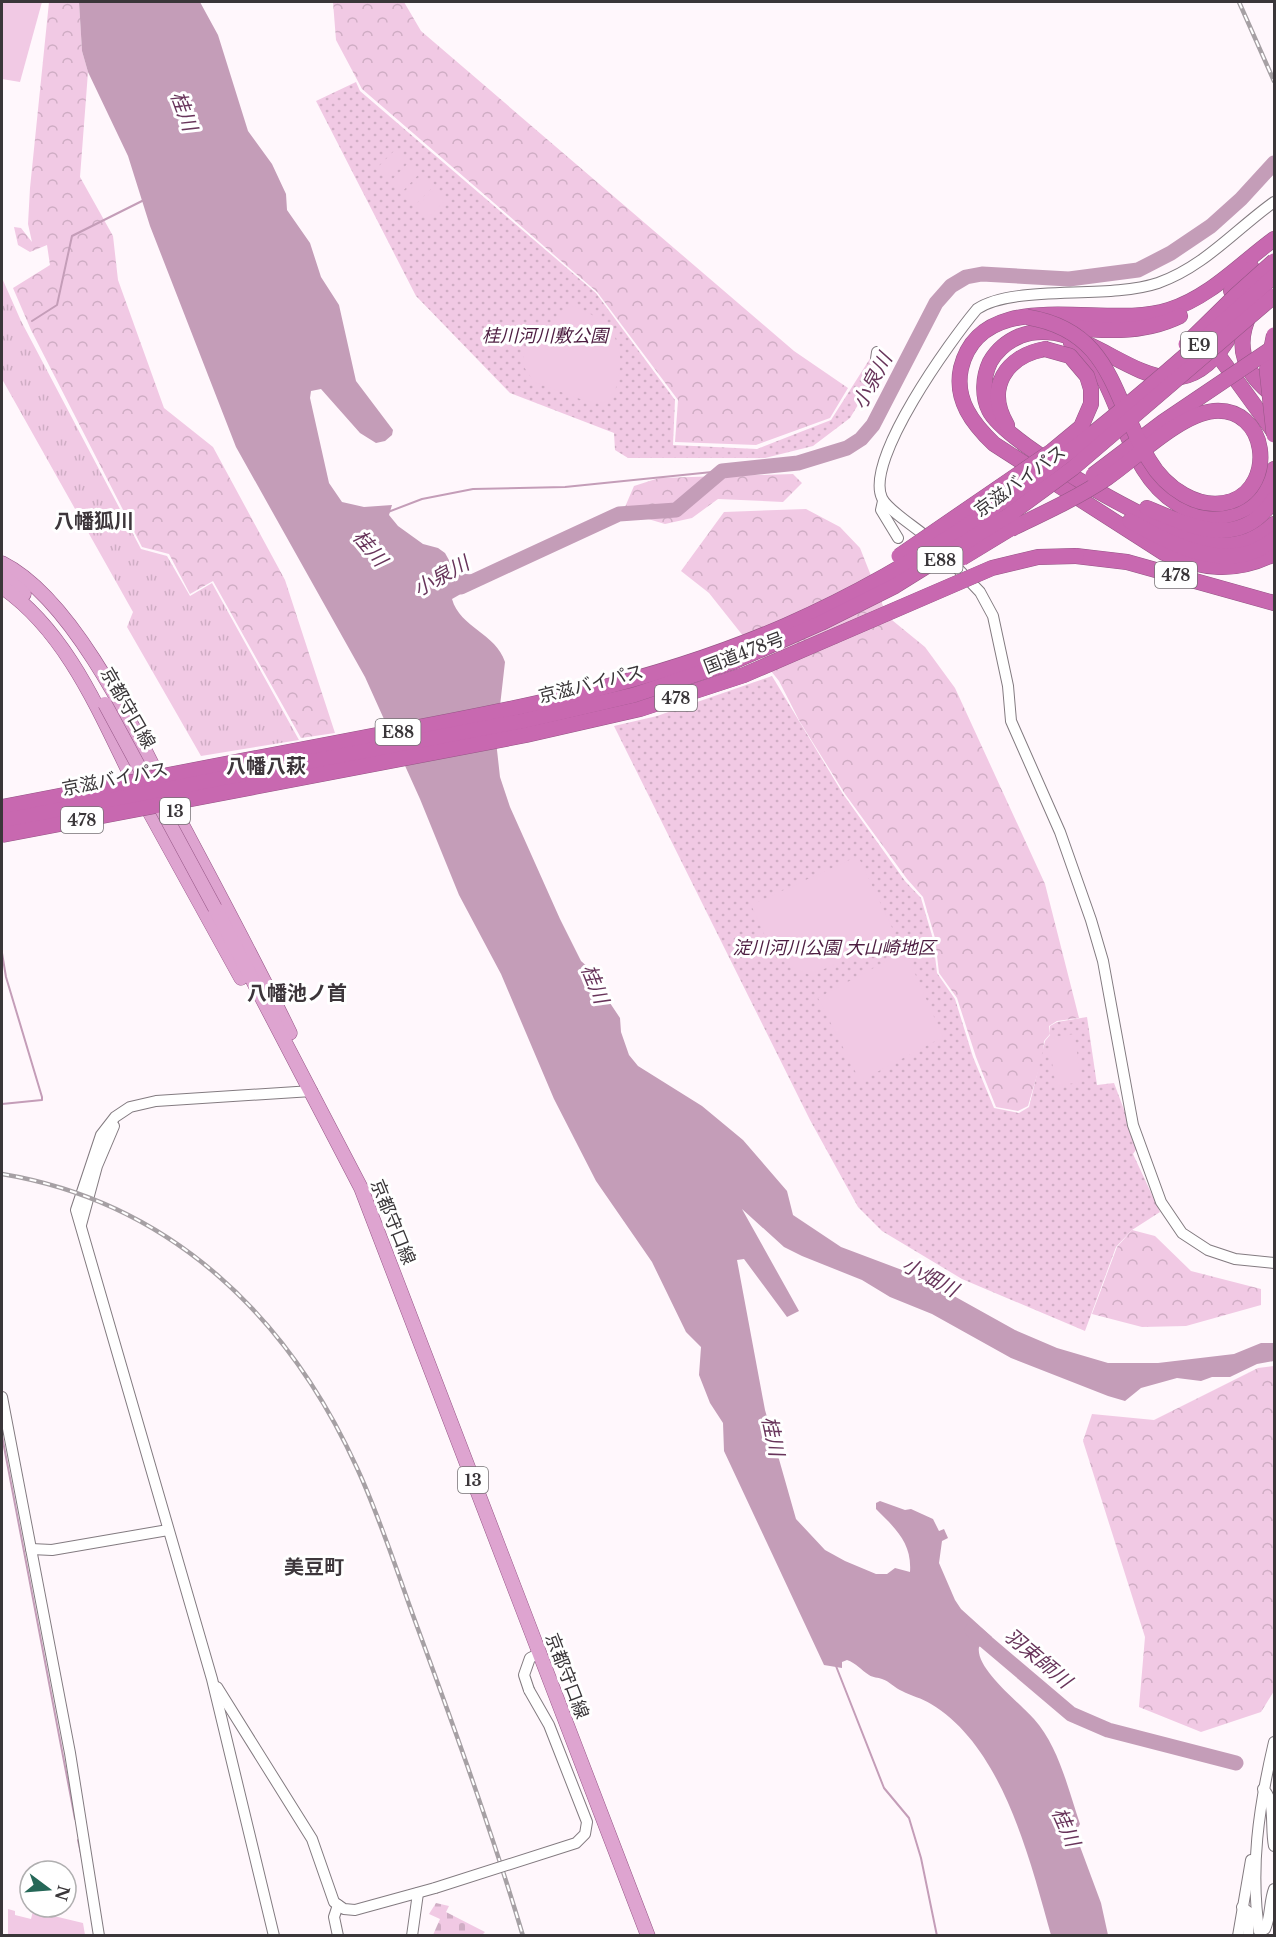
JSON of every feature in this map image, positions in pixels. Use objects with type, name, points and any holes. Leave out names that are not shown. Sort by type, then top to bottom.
[{"type":"highway","points":[[1275,238],[1214,287],[1168,311],[1129,317],[1027,317],[1005,320],[977,336],[964,358],[960,386],[966,410],[972,422],[994,444],[1164,553],[1206,567],[1247,565],[1275,554]]},
{"type":"highway","points":[[1145,530],[1030,459],[993,429],[985,418],[977,394],[977,374],[982,361],[987,352],[1007,334],[1030,325],[1115,331],[1160,324],[1192,311],[1275,250]]},
{"type":"highway","points":[[1121,418],[1236,295],[1275,261]]},
{"type":"highway","points":[[1252,268],[1231,291],[1220,312],[1214,333],[1221,359],[1275,434]]},
{"type":"highway","points":[[1275,276],[1267,294],[1243,331],[1242,350],[1253,377],[1275,396]]},
{"type":"highway","name":"E9","points":[[1121,418],[1275,276]]},
{"type":"highway","points":[[1267,294],[1209,363],[1199,372],[1181,379],[1147,374],[1078,340],[1050,333],[1028,333],[1010,341],[991,361],[985,379],[989,410],[1003,427],[1086,483],[1213,556],[1235,556],[1261,548],[1275,539]]},
{"type":"highway","name":"E9","points":[[1121,418],[1267,294]]},
{"type":"highway","points":[[1011,529],[1107,478],[1141,453],[1149,447],[1182,424],[1205,413],[1226,412],[1245,419],[1263,442],[1264,461],[1259,480],[1238,499],[1210,504],[1182,494],[1167,483],[1147,457],[1142,447],[1136,437],[1113,380],[1095,352],[1078,337],[1058,325],[1027,317]]},
{"type":"highway","points":[[1050,333],[1076,346],[1094,364],[1104,381],[1138,460],[1155,486],[1191,511],[1206,515],[1228,515],[1251,505],[1268,487],[1275,469]]},
{"type":"highway","points":[[1275,335],[1267,370],[1275,434]]},
{"type":"highway","name":"E88","points":[[733,662],[773,649],[861,610],[947,567],[1077,486],[1163,422],[1275,347]]},
{"type":"highway","points":[[786,626],[886,565],[1075,434],[1089,411],[1092,396],[1090,382],[1080,365],[1070,356],[1045,349],[1022,356],[1005,372],[1000,382],[998,403],[1001,414],[1006,424],[1028,446]]},
{"type":"highway","name":"京滋バイパス","points":[[2,807],[579,695],[684,665],[786,626],[888,573],[962,528],[1121,418]]},
{"type":"highway","name":"京滋バイパス","points":[[2,820],[523,721],[634,695],[733,662],[858,605],[930,566],[1036,496],[1121,418]]},
{"type":"highway","points":[[1086,483],[1189,525],[1211,531],[1245,526],[1263,514],[1275,499]]},
{"type":"highway","points":[[1081,501],[1145,530],[1197,547],[1239,544],[1256,538],[1275,524]]},
{"type":"highway","name":"国道478号","points":[[2,835],[526,735],[640,709],[744,675],[992,568],[1038,557],[1076,556],[1127,562],[1275,603]]},
{"type":"main road","name":"13","points":[[2,563],[28,581],[70,623],[198,903],[284,1056],[296,1074],[311,1088]]},
{"type":"main road","name":"京都守口線","points":[[2,575],[55,626],[108,708],[162,805],[311,1088],[364,1197],[540,1669],[648,1935]]},
{"type":"main road","name":"13","points":[[2,587],[35,616],[52,635],[108,708],[220,890],[306,1067],[311,1088]]},
{"type":"street","points":[[1275,202],[1253,216],[1204,258],[1158,283],[1112,292],[1018,296],[986,303],[977,309],[913,401],[893,438],[880,469],[879,490],[883,501],[921,532],[961,570],[987,603],[993,616],[1008,686],[1008,717],[1056,822],[1091,920],[1103,961],[1133,1125],[1161,1202],[1182,1233],[1193,1242],[1235,1259],[1275,1263]]},
{"type":"street","points":[[883,501],[881,510],[898,538]]},
{"type":"street","points":[[198,903],[220,890]]},
{"type":"street","points":[[274,1935],[212,1679],[81,1234],[76,1210],[96,1145],[107,1126],[130,1107],[156,1101],[311,1088]]},
{"type":"street","points":[[2,1397],[70,1753],[99,1935]]},
{"type":"street","points":[[31,1549],[52,1550],[168,1530]]},
{"type":"street","points":[[212,1679],[312,1839],[334,1902],[355,1910],[435,1888],[576,1843],[585,1834],[587,1822],[562,1757],[549,1725],[529,1690],[524,1676],[535,1656]]},
{"type":"street","points":[[529,1690],[540,1669]]},
{"type":"street","points":[[1256,1934],[1256,1848],[1263,1789],[1275,1742]]},
{"type":"street","points":[[1263,1789],[1270,1793],[1274,1803],[1272,1822],[1275,1846]]},
{"type":"street","points":[[1238,1935],[1249,1865],[1256,1848]]},
{"type":"street","points":[[1256,1934],[1265,1929],[1269,1902],[1275,1889]]},
{"type":"street","points":[[412,1935],[418,1893]]},
{"type":"street","points":[[338,1905],[334,1917],[338,1935]]},
{"type":"street","points":[[1242,1907],[1250,1913],[1256,1934]]},
{"type":"green space","points":[[2,2],[42,2],[20,82],[2,79]]},
{"type":"green space","points":[[49,2],[79,2],[82,51],[88,72],[80,177],[113,236],[118,280],[164,408],[213,447],[285,580],[335,733],[301,738],[213,581],[190,594],[169,554],[142,547],[31,330],[13,288],[50,265],[47,245],[30,252],[18,245],[14,227],[21,228],[32,242],[28,224],[30,188]]},
{"type":"green space","points":[[333,2],[404,2],[421,31],[794,351],[848,388],[830,418],[756,445],[675,442],[678,400],[597,292],[362,89],[336,40]]},
{"type":"green space","name":"桂川河川敷公園","points":[[356,82],[360,91],[596,293],[675,400],[673,445],[757,449],[831,420],[871,357],[882,355],[878,372],[850,418],[813,446],[765,458],[628,458],[615,450],[614,433],[510,393],[416,296],[316,101]]},
{"type":"green space","points":[[397,148],[408,159],[387,180],[376,169]]},
{"type":"green space","points":[[410,161],[421,172],[401,193],[390,182]]},
{"type":"green space","points":[[424,175],[435,185],[414,206],[404,196]]},
{"type":"green space","points":[[436,187],[447,198],[427,219],[416,208]]},
{"type":"green space","points":[[2,278],[21,321],[141,549],[167,556],[190,596],[212,583],[299,740],[201,756],[127,627],[133,612],[2,379]]},
{"type":"green space","points":[[570,305],[601,321],[617,342],[620,369],[611,402],[591,403],[534,382],[522,364],[525,349]]},
{"type":"green space","points":[[793,474],[802,483],[783,502],[718,499],[692,518],[665,524],[638,516],[625,507],[634,486],[659,478]]},
{"type":"green space","points":[[806,509],[840,527],[860,548],[887,616],[925,647],[955,688],[1045,884],[1079,1018],[1057,1021],[1049,1026],[1050,1034],[1044,1041],[1043,1055],[1028,1106],[1018,1111],[996,1107],[976,1057],[957,998],[939,973],[935,938],[923,897],[907,879],[845,794],[800,722],[779,681],[709,593],[681,571],[724,512]]},
{"type":"green space","name":"淀川河川公園 大山崎地区","points":[[772,676],[843,794],[905,881],[921,898],[933,939],[937,973],[955,999],[973,1057],[994,1108],[1019,1113],[1029,1107],[1045,1041],[1050,1035],[1050,1026],[1057,1022],[1087,1017],[1097,1085],[1114,1083],[1138,1147],[1133,1154],[1160,1212],[1132,1230],[1116,1247],[1085,1331],[962,1279],[882,1231],[858,1207],[810,1120],[614,726],[657,716]]},
{"type":"green space","points":[[858,856],[897,938],[810,975],[789,966],[765,936],[751,905]]},
{"type":"green space","points":[[905,951],[943,1037],[860,1081],[818,998]]},
{"type":"green space","points":[[1074,1034],[1082,1082],[1056,1086],[1048,1038]]},
{"type":"green space","points":[[1132,1230],[1155,1236],[1191,1271],[1261,1289],[1261,1305],[1186,1326],[1142,1327],[1092,1314],[1117,1247]]},
{"type":"green space","points":[[1274,1366],[1274,1691],[1261,1712],[1201,1732],[1139,1707],[1145,1637],[1083,1441],[1092,1414],[1154,1420],[1258,1368]]},
{"type":"green space","points":[[436,1903],[449,1906],[446,1912],[485,1932],[482,1935],[433,1935],[440,1919],[429,1914]]},
{"type":"green space","points":[[8,1909],[15,1911],[18,1919],[66,1919],[83,1923],[85,1935],[8,1935]]},
{"type":"water","name":"桂川","points":[[79,2],[200,2],[218,35],[248,131],[272,164],[286,194],[287,210],[310,243],[321,277],[339,305],[356,381],[393,430],[392,435],[385,441],[376,443],[360,433],[321,389],[311,391],[310,398],[329,483],[342,502],[364,507],[392,505],[389,515],[398,526],[423,544],[438,548],[445,553],[450,562],[466,574],[477,575],[480,583],[452,599],[462,617],[494,644],[505,662],[496,741],[500,777],[510,807],[560,919],[581,961],[599,977],[607,991],[608,1000],[620,1018],[621,1032],[629,1055],[638,1066],[702,1106],[743,1140],[787,1191],[793,1215],[841,1247],[918,1276],[1015,1330],[1057,1348],[1108,1363],[1158,1363],[1234,1354],[1261,1343],[1274,1343],[1274,1361],[1257,1364],[1230,1377],[1212,1377],[1201,1381],[1177,1378],[1141,1388],[1125,1401],[1011,1358],[932,1314],[890,1297],[862,1280],[784,1247],[742,1209],[799,1311],[787,1317],[744,1259],[737,1260],[765,1410],[796,1519],[825,1550],[876,1574],[887,1574],[895,1568],[910,1572],[910,1562],[901,1537],[876,1509],[876,1503],[880,1501],[905,1510],[911,1509],[933,1519],[939,1531],[944,1529],[948,1538],[942,1541],[939,1563],[955,1600],[961,1609],[992,1637],[979,1647],[984,1665],[1043,1730],[1062,1769],[1080,1824],[1075,1833],[1101,1903],[1108,1935],[1051,1935],[1034,1873],[1010,1808],[995,1776],[977,1748],[956,1723],[928,1702],[899,1690],[885,1680],[871,1676],[850,1661],[842,1662],[842,1668],[824,1665],[724,1451],[723,1423],[710,1403],[699,1375],[701,1347],[686,1332],[652,1262],[596,1181],[554,1099],[501,974],[459,895],[420,799],[365,677],[236,447],[150,226],[128,156],[88,72],[82,51]]},
{"type":"waterway","name":"小泉川","points":[[461,587],[619,514],[676,510],[722,471],[798,463],[847,448],[861,439],[873,425],[936,303],[951,286],[966,277],[982,274],[1069,279],[1138,270],[1171,253],[1211,226],[1241,199],[1274,163]]},
{"type":"waterway","points":[[32,321],[57,305],[72,236],[144,200]]},
{"type":"waterway","points":[[388,512],[422,499],[473,489],[565,487],[722,471]]},
{"type":"waterway","points":[[2,953],[6,977],[42,1097],[42,1100],[2,1104]]},
{"type":"waterway","points":[[2,1436],[75,1819]]},
{"type":"waterway","name":"羽束師川","points":[[972,1630],[1071,1714],[1108,1730],[1236,1763]]},
{"type":"waterway","points":[[836,1666],[884,1788],[909,1818],[921,1858],[937,1936]]},
{"type":"waterway","points":[[78,1840],[82,1858]]},
{"type":"railway","points":[[1239,2],[1274,81]]},
{"type":"railway","points":[[2,1174],[63,1188],[119,1210],[170,1239],[217,1274],[259,1316],[296,1362],[329,1413],[374,1508],[473,1781],[523,1936]]},
{"type":"district","name":"八幡狐川","points":[[94,521]]},
{"type":"district","name":"八幡八萩","points":[[266,766]]},
{"type":"district","name":"八幡池ノ首","points":[[297,993]]},
{"type":"district","name":"美豆町","points":[[314,1567]]},
{"type":"water label","name":"小畑川","points":[[930,1277]]}]
